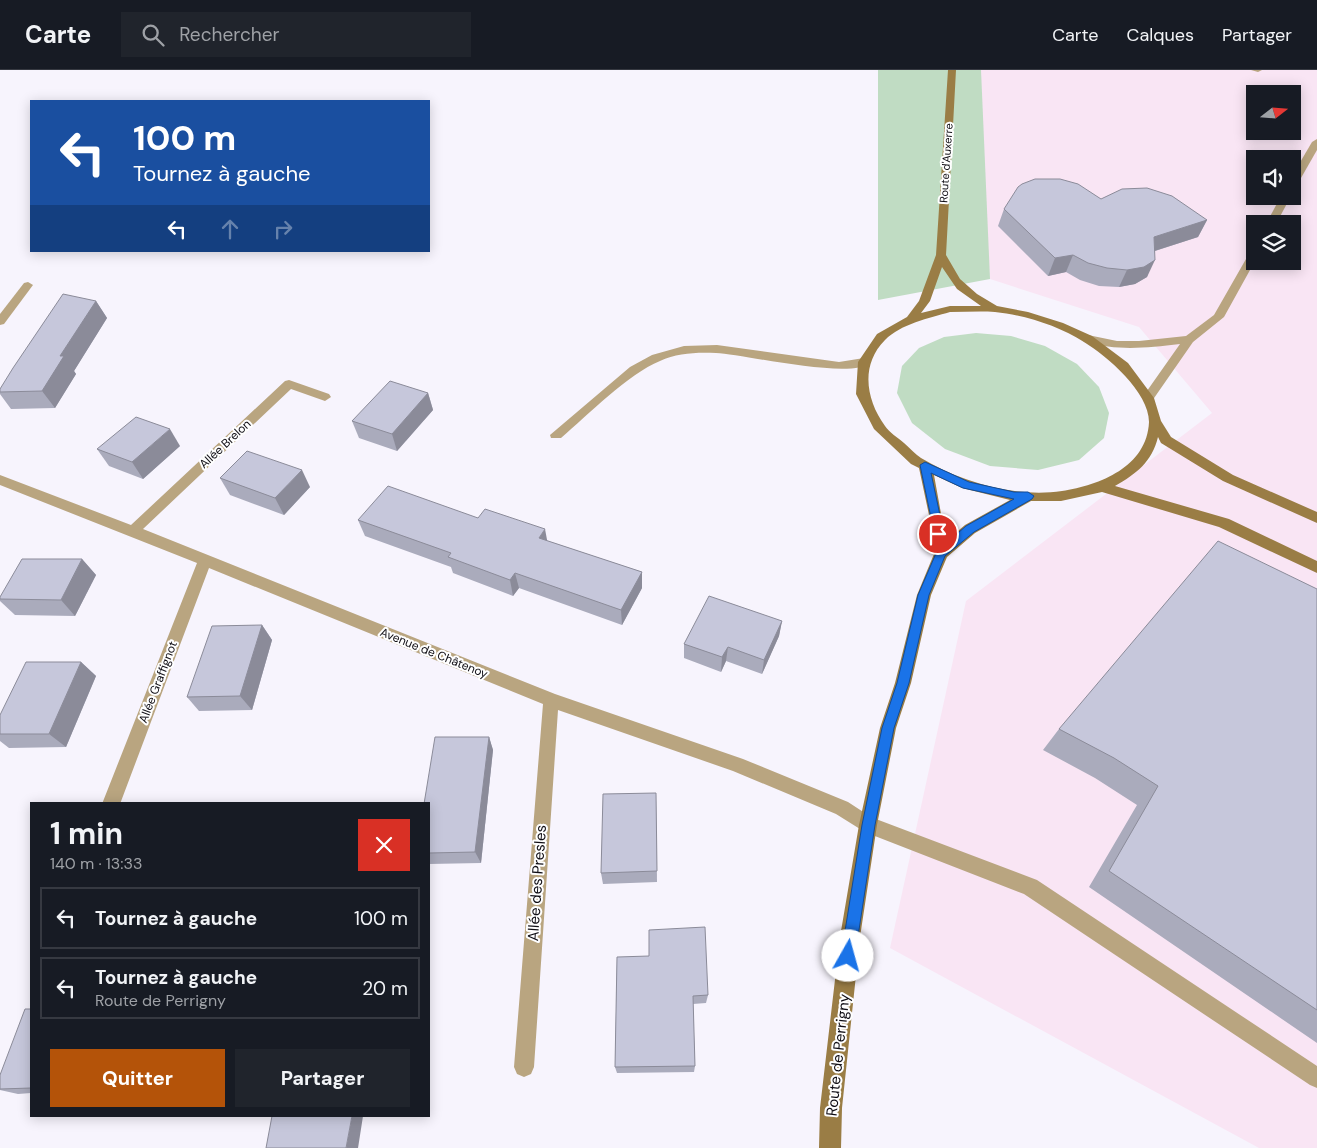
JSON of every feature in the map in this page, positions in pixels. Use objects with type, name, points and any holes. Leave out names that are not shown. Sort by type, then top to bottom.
[{"type":"street","name":"Route d'Auxerre","points":[[911,319],[924,301],[941,255],[952,70]]},
{"type":"street","points":[[1301,170],[1317,142]]},
{"type":"street","name":"Route d'Auxerre","points":[[941,255],[951,277],[966,294],[995,309]]},
{"type":"street","points":[[1148,398],[1190,339],[1218,317],[1246,268]]},
{"type":"street","points":[[0,322],[28,285]]},
{"type":"street","points":[[1155,421],[1149,447],[1132,470],[1102,487],[1061,496],[1014,496],[966,485],[916,461],[880,429],[862,394],[864,362],[881,337],[911,319],[950,309],[995,309],[1028,315],[1059,325],[1088,339],[1124,366],[1148,398],[1155,421],[1166,440],[1228,478],[1317,518]]},
{"type":"street","points":[[1088,339],[1117,345],[1139,345],[1190,339]]},
{"type":"street","points":[[556,436],[634,370],[656,358],[684,350],[717,349],[838,366],[864,362]]},
{"type":"street","name":"Allée Brelon","points":[[133,531],[289,384],[325,397]]},
{"type":"street","name":"Route de Perrigny","points":[[925,465],[936,515],[941,554]]},
{"type":"street","name":"Avenue de Châtenoy","points":[[0,480],[133,531],[551,700],[737,764],[842,808],[868,825],[1030,887],[1317,1078]]},
{"type":"street","points":[[1102,487],[1224,523],[1317,567]]},
{"type":"street","name":"Route de Perrigny","points":[[830,1148],[831,1108],[850,937],[868,825],[888,728],[903,683],[924,595],[941,554],[970,529],[1028,496]]},
{"type":"street","name":"Allée Graffignot","points":[[112,802],[205,560]]},
{"type":"street","name":"Allée des Presles","points":[[524,1067],[551,700]]},
{"type":"shaded area","points":[[979,70],[1317,70],[1317,1148],[1259,1148],[890,948],[966,601],[1212,413],[1139,327],[990,279],[981,176]]},
{"type":"green space","points":[[878,70],[981,70],[990,279],[878,300]]},
{"type":"green space","points":[[976,333],[1011,336],[1045,346],[1077,364],[1099,387],[1109,413],[1104,438],[1079,460],[1038,470],[990,466],[945,449],[912,423],[897,393],[902,366],[919,348],[944,337]]},
{"type":"building","points":[[1035,179],[1060,179],[1078,184],[1101,199],[1122,189],[1147,188],[1172,196],[1207,220],[1154,237],[1155,260],[1144,267],[1127,270],[1107,268],[1088,263],[1073,255],[1055,258],[1004,209],[1018,187]]},
{"type":"building","points":[[63,294],[96,301],[60,356],[64,356],[42,391],[0,392],[13,368]]},
{"type":"building","points":[[390,381],[428,393],[392,434],[352,421]]},
{"type":"building","points":[[136,417],[170,429],[132,462],[97,449]]},
{"type":"building","points":[[247,451],[302,470],[275,498],[220,478]]},
{"type":"building","points":[[388,486],[478,518],[485,509],[545,529],[539,538],[642,572],[621,610],[515,573],[510,580],[448,557],[451,553],[358,520]]},
{"type":"building","points":[[1218,541],[1317,589],[1317,1010],[1109,871],[1158,786],[1114,758],[1059,729]]},
{"type":"building","points":[[22,559],[82,559],[61,600],[0,599]]},
{"type":"building","points":[[709,596],[782,621],[764,660],[728,647],[722,657],[684,644]]},
{"type":"building","points":[[262,625],[240,696],[187,697],[212,626]]},
{"type":"building","points":[[26,662],[81,662],[49,734],[0,734],[0,715]]},
{"type":"building","points":[[435,737],[489,737],[475,852],[430,853],[430,802],[424,802]]},
{"type":"building","points":[[656,793],[657,871],[601,873],[603,794]]},
{"type":"building","points":[[705,927],[708,995],[693,996],[695,1066],[615,1067],[617,957],[649,956],[649,930]]},
{"type":"building","points":[[25,1009],[30,1009],[30,1088],[0,1089],[0,1075]]},
{"type":"building","points":[[272,1117],[352,1117],[346,1148],[266,1148]]},
{"type":"route","points":[[848,956],[868,825],[888,728],[903,683],[924,595],[941,554],[970,529],[1028,496],[1014,496],[966,485],[925,465],[936,515],[938,534]]}]
